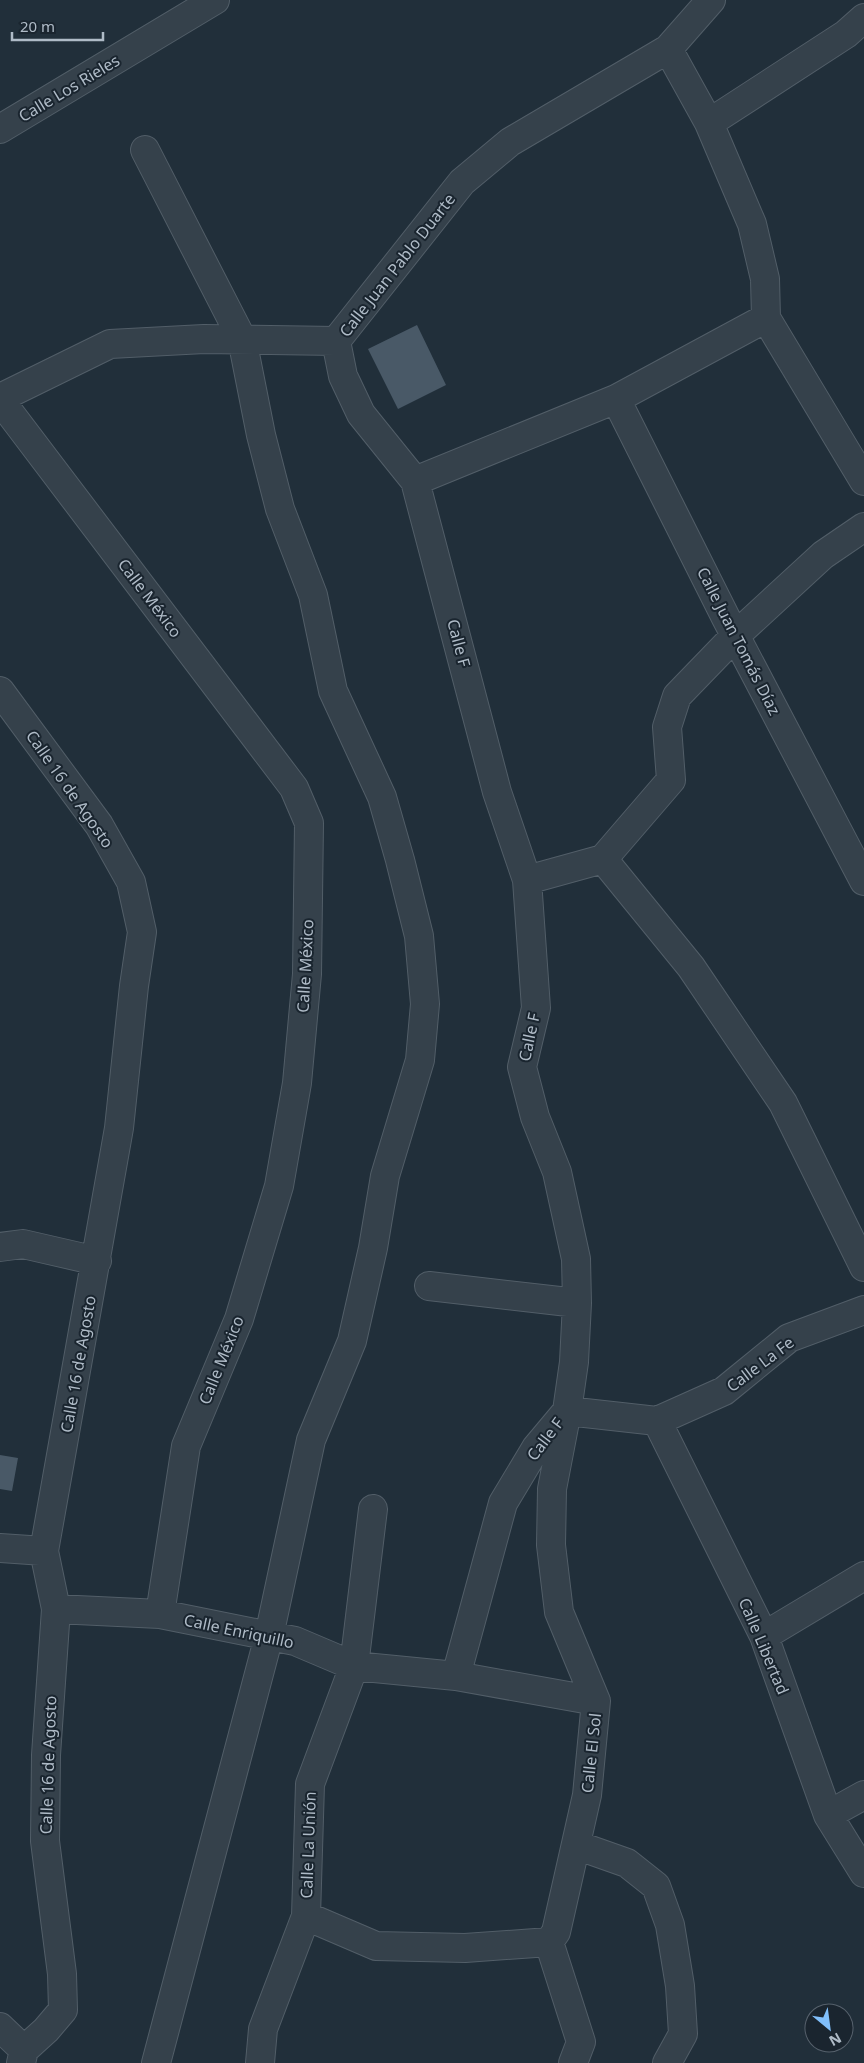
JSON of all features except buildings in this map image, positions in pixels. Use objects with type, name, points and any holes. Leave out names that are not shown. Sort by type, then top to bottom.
[{"type":"street","name":"Calle Los Rieles","points":[[0,129],[215,0]]},
{"type":"street","name":"Calle Juan Pablo Duarte","points":[[0,399],[110,344],[204,339],[336,342],[462,182],[510,142],[668,50],[711,0]]},
{"type":"street","points":[[709,123],[863,21]]},
{"type":"street","points":[[668,50],[709,123],[752,224],[765,279],[766,318],[864,481]]},
{"type":"street","points":[[145,150],[242,339],[261,435],[280,509],[313,595],[333,691],[382,797],[400,860],[419,936],[425,1004],[420,1060],[385,1176],[373,1248],[352,1341],[311,1440],[269,1636],[156,2063]]},
{"type":"street","points":[[415,481],[616,399],[766,318]]},
{"type":"street","name":"Calle F","points":[[336,342],[343,376],[361,414],[415,481],[497,792],[527,880],[536,1008],[522,1067],[535,1117],[557,1172],[576,1259],[577,1303],[574,1362],[568,1410],[536,1448],[502,1503],[456,1676]]},
{"type":"street","name":"Calle México","points":[[0,399],[294,788],[309,823],[307,974],[297,1083],[279,1186],[239,1319],[186,1446],[160,1614]]},
{"type":"street","name":"Calle Juan Tomás Díaz","points":[[616,399],[735,636],[864,881]]},
{"type":"street","points":[[527,880],[603,859],[670,780],[667,727],[677,696],[735,636],[823,555],[864,527]]},
{"type":"street","name":"Calle 16 de Agosto","points":[[0,691],[99,825],[131,882],[142,932],[134,986],[119,1128],[97,1261],[44,1551],[56,1609],[46,1755],[45,1841],[62,1974],[63,2010],[23,2056]]},
{"type":"street","points":[[603,859],[691,967],[783,1103],[864,1267]]},
{"type":"street","points":[[0,1247],[23,1244],[97,1261]]},
{"type":"street","points":[[429,1286],[577,1303]]},
{"type":"street","name":"Calle La Fe","points":[[657,1421],[724,1391],[789,1338],[864,1310]]},
{"type":"street","points":[[568,1410],[657,1421]]},
{"type":"street","name":"Calle El Sol","points":[[549,1942],[556,1932],[587,1795],[596,1701],[559,1612],[551,1545],[552,1489],[568,1410]]},
{"type":"street","name":"Calle Libertad","points":[[657,1421],[764,1636],[828,1815],[864,1873]]},
{"type":"street","name":"Calle La Unión","points":[[260,2063],[263,2029],[306,1916],[310,1784],[354,1666],[373,1509]]},
{"type":"street","points":[[0,1548],[44,1551]]},
{"type":"street","points":[[764,1636],[864,1576]]},
{"type":"street","name":"Calle Enriquillo","points":[[56,1609],[160,1614],[295,1641],[354,1666],[456,1676],[596,1701]]},
{"type":"street","points":[[828,1815],[864,1795]]},
{"type":"street","points":[[576,1845],[627,1863],[656,1886],[670,1925],[681,1996],[683,2034],[667,2063]]},
{"type":"street","points":[[306,1916],[376,1946],[465,1948],[549,1942],[581,2042],[573,2063]]},
{"type":"street","points":[[0,2028],[23,2056]]}]
